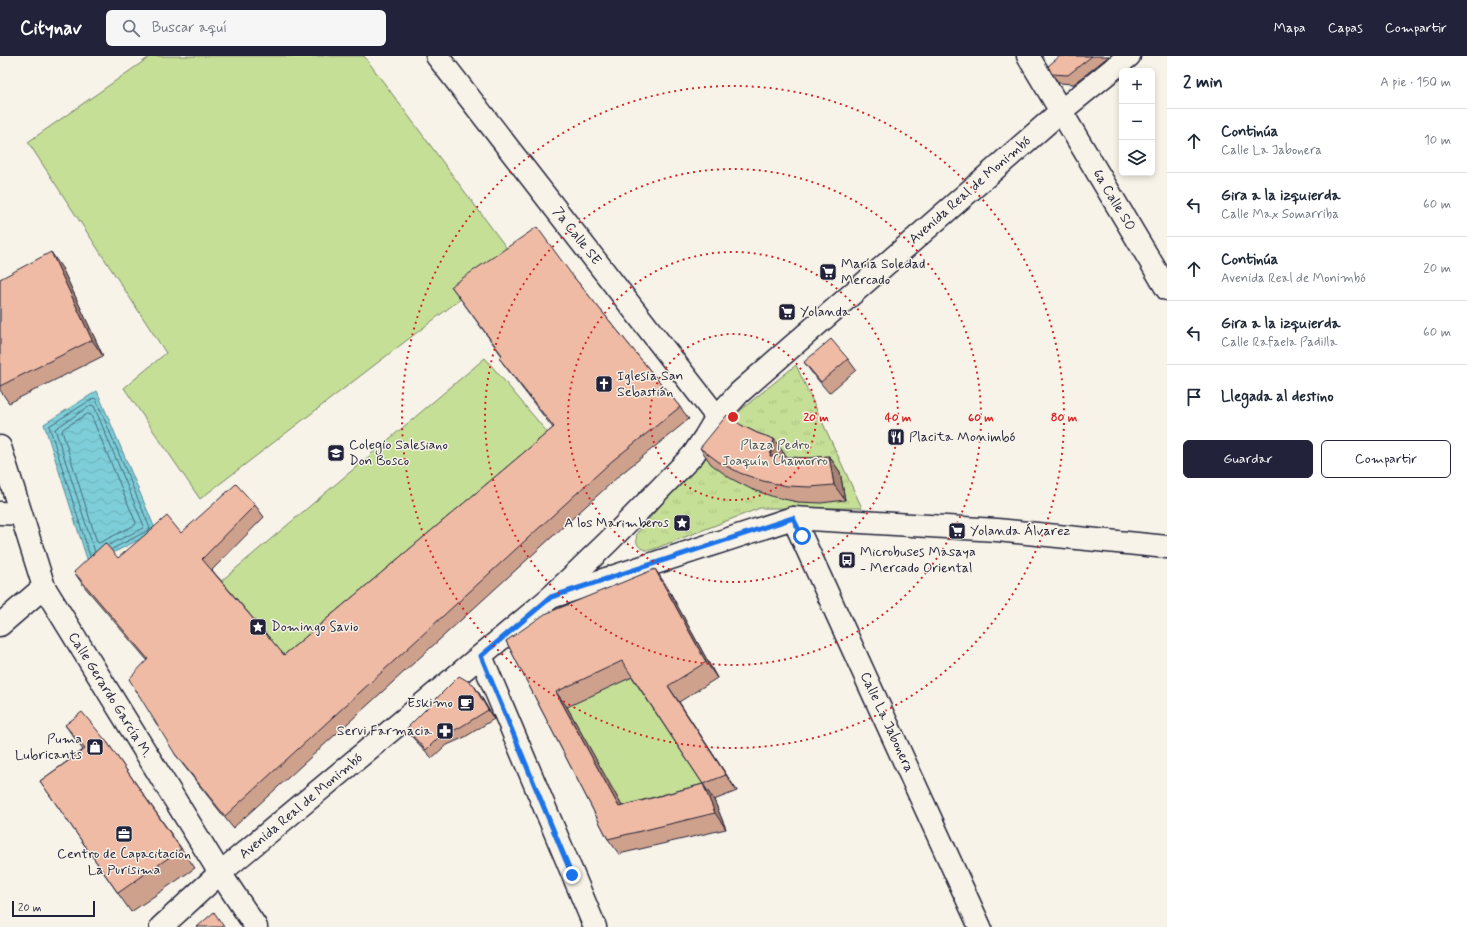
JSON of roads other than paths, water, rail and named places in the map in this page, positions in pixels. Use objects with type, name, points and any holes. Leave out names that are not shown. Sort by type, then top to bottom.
[{"type":"street","name":"7a Calle SE","points":[[437,56],[717,417]]},
{"type":"street","name":"6a Calle SO","points":[[1028,56],[1167,289]]},
{"type":"street","name":"Avenida Real de Monimbó","points":[[162,927],[220,873],[551,597],[609,541],[693,455],[717,417],[739,392],[1061,111],[1129,56]]},
{"type":"street","name":"Calle Gerardo García M.","points":[[0,447],[44,587],[220,873],[256,927]]},
{"type":"street","points":[[0,513],[22,514]]},
{"type":"street","points":[[551,597],[793,518],[997,530],[1167,547]]},
{"type":"street","name":"Calle La Jabonera","points":[[793,518],[980,927]]},
{"type":"street","points":[[0,625],[44,587]]},
{"type":"street","points":[[481,656],[595,927]]},
{"type":"water","points":[[97,391],[156,531],[89,565],[44,424]]},
{"type":"place","name":"María Soledad Mercado","points":[[828,272]]},
{"type":"place","name":"Yolanda","points":[[787,312]]},
{"type":"place","name":"Iglesia San Sebastián","points":[[604,384]]},
{"type":"place","name":"Placita Monimbó","points":[[896,437]]},
{"type":"place","name":"Colegio Salesiano Don Bosco","points":[[336,453]]},
{"type":"place","name":"A los Marimberos","points":[[682,523]]},
{"type":"place","name":"Yolanda Álvarez","points":[[957,531]]},
{"type":"place","name":"Microbuses Masaya - Mercado Oriental","points":[[847,560]]},
{"type":"place","name":"Domingo Savio","points":[[258,627]]},
{"type":"place","name":"Eskimo","points":[[466,703]]},
{"type":"place","name":"Servi Farmacia","points":[[445,731]]},
{"type":"place","name":"Puma Lubricants","points":[[95,747]]},
{"type":"place","name":"Centro de Capacitacion La Purisima","points":[[124,834]]},
{"type":"park label","name":"Plaza Pedro Joaquín Chamorro","points":[[775,454]]}]
